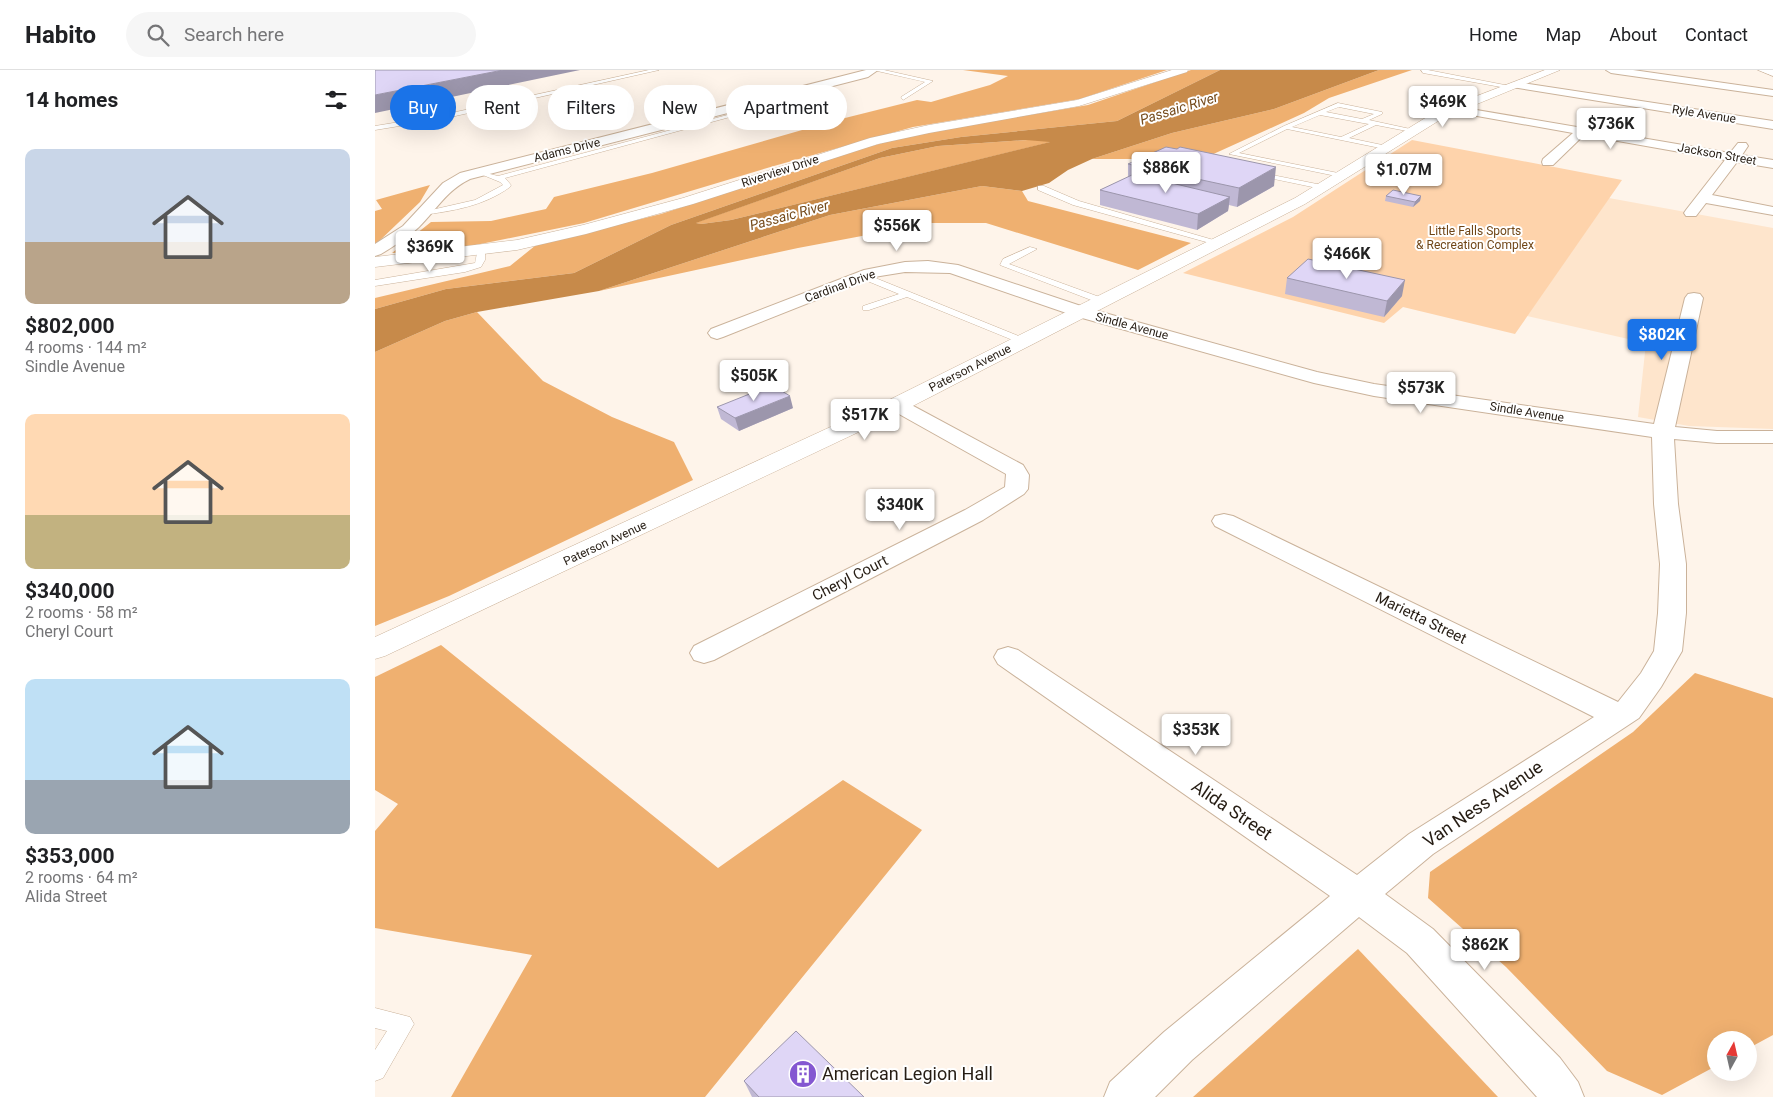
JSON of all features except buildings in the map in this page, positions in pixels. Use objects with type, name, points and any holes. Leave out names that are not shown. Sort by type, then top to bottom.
[{"type":"main road","name":"Riverview Drive","points":[[375,262],[481,250],[556,236],[623,220],[875,142],[929,130],[1079,103],[1183,70]]},
{"type":"main road","name":"Paterson Avenue","points":[[375,649],[897,405],[1285,209],[1412,130],[1453,109],[1555,70]]},
{"type":"main road","points":[[1763,70],[1773,72]]},
{"type":"street","name":"Adams Drive","points":[[823,85],[864,75],[874,70]]},
{"type":"street","points":[[1611,70],[1773,93]]},
{"type":"street","name":"Ryle Avenue","points":[[1514,86],[1773,125]]},
{"type":"street","name":"Adams Drive","points":[[375,251],[408,229],[442,189],[451,182],[480,172],[726,109]]},
{"type":"street","name":"Jackson Street","points":[[1453,109],[1773,164]]},
{"type":"street","points":[[1691,213],[1760,123],[1773,110]]},
{"type":"street","points":[[1548,162],[1582,131]]},
{"type":"street","points":[[1703,198],[1773,211]]},
{"type":"street","name":"Cardinal Drive","points":[[717,333],[863,276],[905,267],[952,268],[1081,312]]},
{"type":"street","name":"Van Ness Avenue","points":[[1125,1097],[1178,1046],[1421,844],[1627,710],[1651,680],[1668,651],[1672,613],[1673,564],[1666,504],[1663,432],[1694,298]]},
{"type":"street","name":"Sindle Avenue","points":[[1081,312],[1347,385],[1663,432],[1717,437],[1773,437]]},
{"type":"street","name":"Cheryl Court","points":[[704,653],[974,515],[1016,489],[1019,475],[1011,467],[897,405]]},
{"type":"street","name":"Marietta Street","points":[[1224,521],[1618,715]]},
{"type":"street","name":"Alida Street","points":[[1008,657],[1358,895],[1419,941],[1545,1073],[1563,1097]]},
{"type":"lane","points":[[375,128],[450,115],[656,70]]},
{"type":"lane","points":[[874,70],[930,81],[903,98]]},
{"type":"lane","points":[[1425,70],[1423,71],[1514,86]]},
{"type":"lane","points":[[1474,80],[1486,75]]},
{"type":"lane","points":[[1341,175],[1232,154],[1339,105],[1380,113],[1363,121]]},
{"type":"lane","points":[[1321,113],[1412,130]]},
{"type":"lane","points":[[498,178],[726,117]]},
{"type":"lane","points":[[1341,139],[1376,123]]},
{"type":"lane","points":[[1286,128],[1385,147]]},
{"type":"lane","points":[[627,134],[642,140]]},
{"type":"lane","points":[[422,213],[473,203],[496,194],[507,185],[498,178],[480,172]]},
{"type":"lane","points":[[1251,173],[1322,187]]},
{"type":"lane","points":[[1041,188],[1076,203],[1220,243]]},
{"type":"lane","points":[[1033,249],[1006,261],[1004,265],[1102,301]]},
{"type":"lane","points":[[375,284],[465,269],[478,265],[481,260],[481,250]]},
{"type":"lane","points":[[863,276],[1023,341]]},
{"type":"lane","points":[[866,308],[907,294]]},
{"type":"lane","points":[[375,1018],[403,1024],[375,1070]]},
{"type":"shaded area","points":[[963,70],[1167,70],[1080,99],[913,127],[584,223],[456,249],[392,253],[431,222],[491,221],[546,209],[554,197],[652,173],[802,130],[847,130],[847,118],[917,100],[931,102],[990,85],[1008,76]]},
{"type":"shaded area","points":[[1191,70],[1220,70],[1117,121],[961,137],[892,148],[671,225],[574,273],[446,289],[375,309],[375,298],[510,266],[536,245],[661,214],[861,149],[911,135],[1088,105]]},
{"type":"shaded area","points":[[1379,70],[1412,70],[1329,98],[1304,113],[1209,156],[1153,159],[1092,159],[1172,133],[1274,109]]},
{"type":"shaded area","points":[[1049,140],[1051,142],[731,220],[695,223],[880,158],[938,146]]},
{"type":"shaded area","points":[[430,185],[420,202],[375,245],[375,211],[382,209],[376,200]]},
{"type":"shaded area","points":[[982,186],[1022,191],[1028,201],[1191,243],[1138,270],[986,223],[931,223],[798,248],[599,291],[830,215]]},
{"type":"shaded area","points":[[1609,198],[1773,228],[1773,429],[1689,426],[1638,417],[1646,343],[1527,316]]},
{"type":"shaded area","points":[[477,312],[543,381],[612,417],[674,442],[693,480],[449,596],[375,626],[375,352],[445,321]]},
{"type":"shaded area","points":[[441,645],[718,868],[843,780],[922,830],[705,1097],[451,1097],[532,955],[375,928],[375,831],[398,804],[375,790],[375,677]]},
{"type":"shaded area","points":[[1695,673],[1773,698],[1773,1035],[1757,1044],[1757,1031],[1707,1031],[1707,1071],[1662,1095],[1607,1071],[1506,967],[1428,898],[1430,872],[1633,732]]},
{"type":"shaded area","points":[[1358,949],[1498,1097],[1193,1097]]},
{"type":"green space","name":"Little Falls Sports & Recreation Complex","points":[[1412,140],[1622,180],[1515,334],[1403,307],[1384,323],[1183,273],[1293,217]]},
{"type":"water","name":"Passaic River","points":[[1220,70],[1379,70],[1274,109],[1172,133],[1092,159],[1068,170],[1049,183],[1022,191],[982,186],[830,215],[599,291],[477,312],[445,321],[375,352],[375,309],[446,289],[574,273],[671,225],[892,148],[961,137],[1117,121]],"holes":[[[1026,140],[1050,142],[731,220],[696,223],[880,158],[938,146]]]},
{"type":"place","name":"American Legion Hall","points":[[803,1074]]}]
